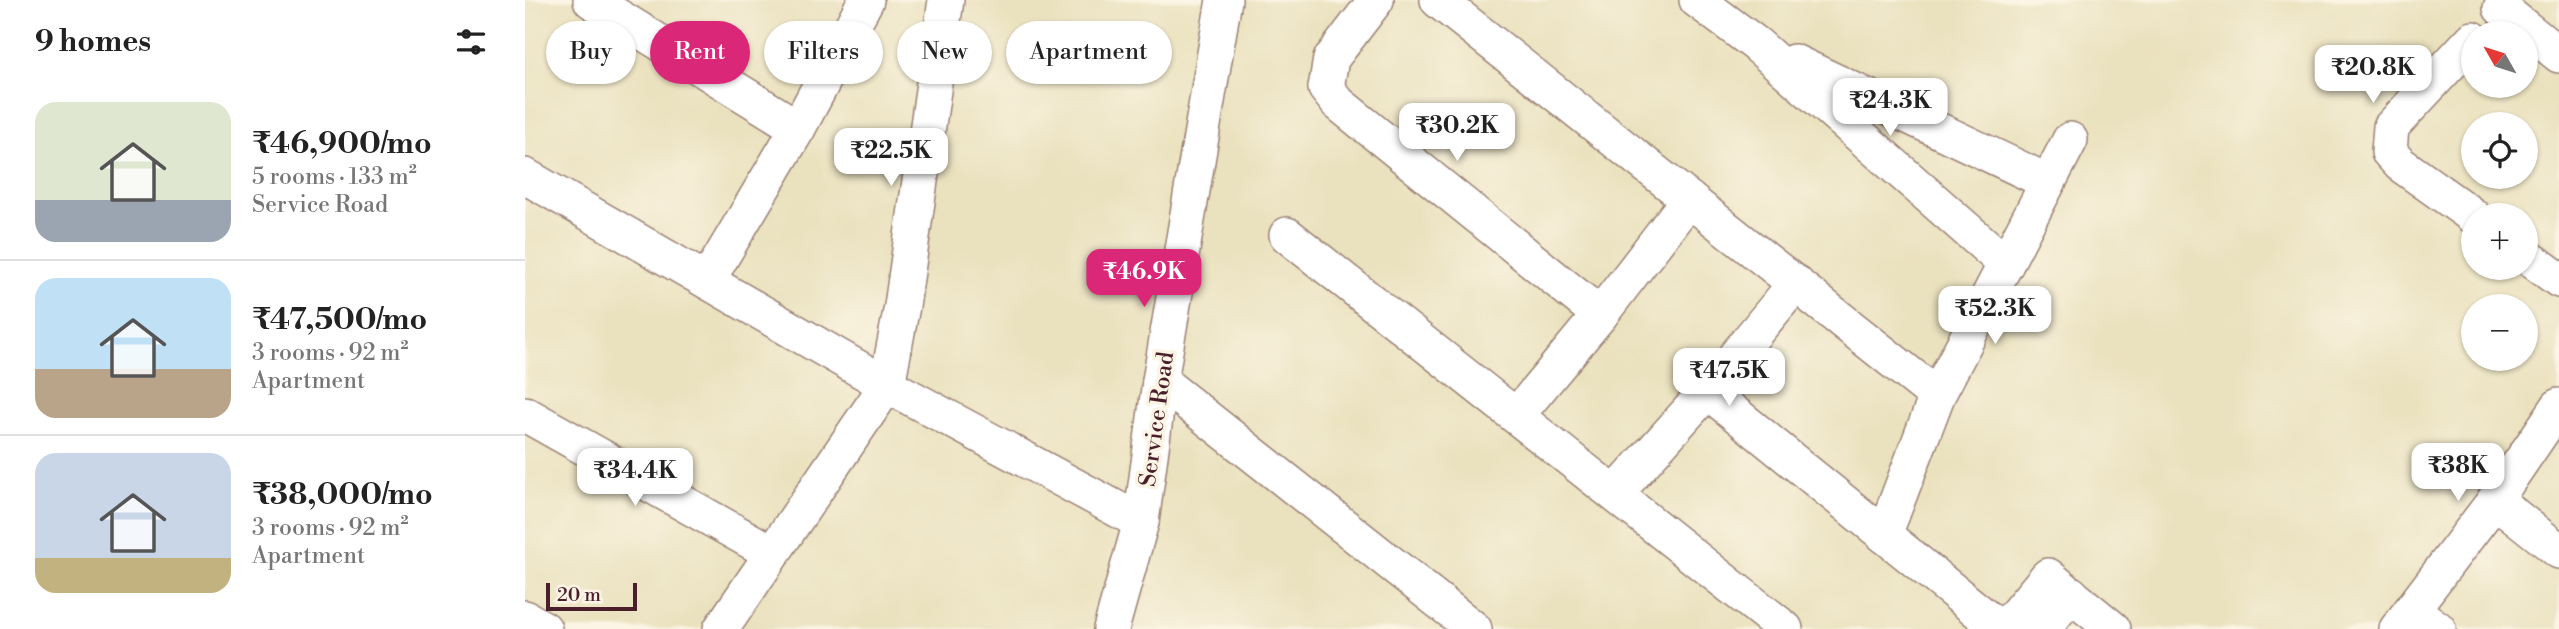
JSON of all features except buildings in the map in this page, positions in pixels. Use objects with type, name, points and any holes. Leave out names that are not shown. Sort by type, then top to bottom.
[{"type":"street","points":[[591,0],[798,128]]},
{"type":"street","points":[[707,281],[798,128],[866,0]]},
{"type":"street","points":[[721,629],[887,384],[902,306],[946,0]]},
{"type":"street","name":"Service Road","points":[[1111,629],[1141,522],[1160,381],[1224,0]]},
{"type":"street","points":[[1376,0],[1331,59],[1326,88],[1338,103],[1600,316]]},
{"type":"street","points":[[1438,0],[1937,396]]},
{"type":"street","points":[[1697,0],[1756,44],[2006,264]]},
{"type":"street","points":[[2489,21],[2505,4],[2559,55]]},
{"type":"street","points":[[1756,44],[2048,182]]},
{"type":"street","points":[[2461,52],[2392,127],[2389,152],[2400,164],[2461,207]]},
{"type":"street","points":[[1884,535],[1937,396],[2070,140]]},
{"type":"street","points":[[525,176],[887,384],[1141,522]]},
{"type":"street","points":[[1516,416],[1600,316],[1689,199]]},
{"type":"street","points":[[1287,235],[1785,629]]},
{"type":"street","points":[[2538,265],[2559,280]]},
{"type":"street","points":[[1615,494],[1707,391],[1796,283]]},
{"type":"street","points":[[1160,381],[1474,629]]},
{"type":"street","points":[[1707,391],[2002,629],[2048,576],[2113,629]]},
{"type":"street","points":[[2416,622],[2559,406]]},
{"type":"street","points":[[525,414],[772,553]]},
{"type":"street","points":[[2495,500],[2559,551]]},
{"type":"street","points":[[2043,629],[2071,594]]},
{"type":"street","points":[[525,618],[544,629]]}]
